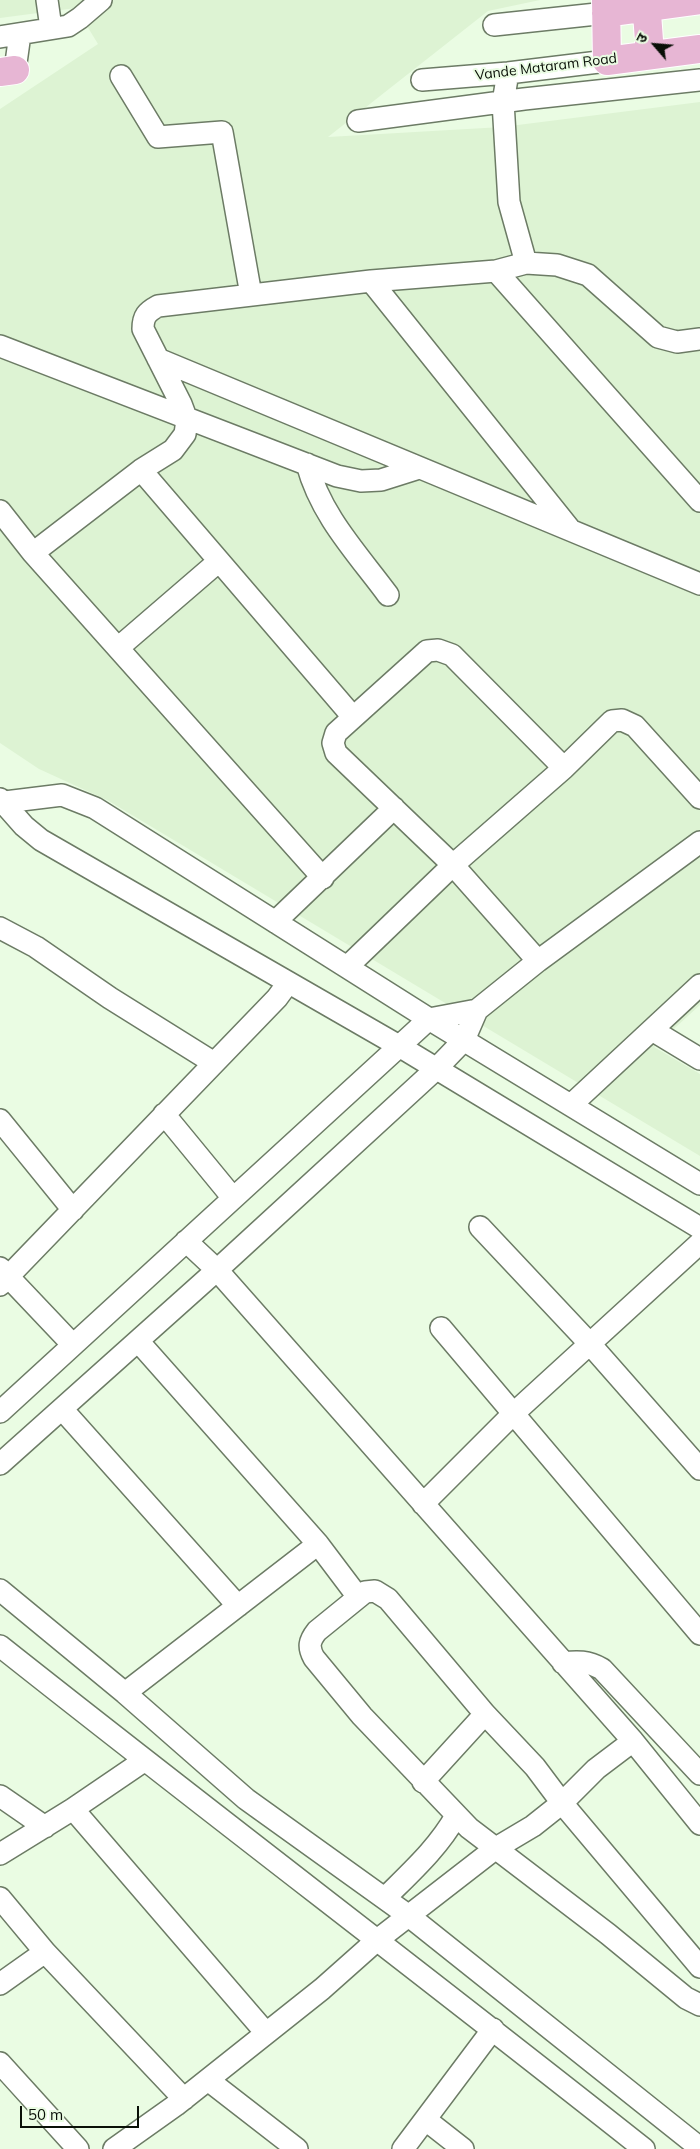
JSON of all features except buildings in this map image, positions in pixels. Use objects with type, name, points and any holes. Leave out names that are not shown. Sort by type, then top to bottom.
[{"type":"main road","points":[[607,61],[606,6],[686,1]]},
{"type":"main road","points":[[646,4],[650,54]]},
{"type":"main road","name":"Vande Mataram Road","points":[[607,61],[700,49]]},
{"type":"street","points":[[47,0],[52,28]]},
{"type":"street","points":[[5,75],[10,35],[68,26],[101,0]]},
{"type":"street","points":[[494,25],[606,6]]},
{"type":"street","name":"Vande Mataram Road","points":[[422,80],[508,73],[607,61]]},
{"type":"street","points":[[508,73],[503,102],[509,202],[526,263]]},
{"type":"street","points":[[121,76],[158,136],[222,132],[251,295]]},
{"type":"street","points":[[358,120],[700,80]]},
{"type":"street","points":[[33,552],[141,470],[173,450],[185,434],[185,416],[181,404],[143,329],[143,319],[147,312],[158,306],[370,281],[496,271],[526,263],[557,265],[588,275],[658,337],[677,342],[700,339]]},
{"type":"street","points":[[496,271],[700,502]]},
{"type":"street","points":[[370,281],[570,530]]},
{"type":"street","points":[[0,346],[337,476],[361,481],[381,480],[420,468]]},
{"type":"street","points":[[158,360],[700,584]]},
{"type":"street","points":[[308,464],[320,501],[334,523],[388,595]]},
{"type":"street","points":[[141,470],[354,717]]},
{"type":"street","points":[[0,511],[33,552],[323,878]]},
{"type":"street","points":[[118,648],[219,561]]},
{"type":"street","points":[[538,961],[453,865],[336,753],[333,744],[336,733],[427,652],[438,650],[452,655],[564,768]]},
{"type":"street","points":[[347,967],[453,865],[564,768],[612,721],[622,720],[635,726],[700,798]]},
{"type":"street","points":[[2,800],[62,795],[95,808],[429,1019],[700,1184]]},
{"type":"street","points":[[2,800],[24,826],[41,840],[399,1046],[700,1228]]},
{"type":"street","points":[[275,922],[394,808]]},
{"type":"street","points":[[0,1464],[217,1270],[436,1069],[464,1040],[477,1010],[538,961],[700,842]]},
{"type":"street","points":[[0,928],[36,947],[110,998],[214,1063]]},
{"type":"street","points":[[73,1345],[3,1277],[73,1210],[277,998],[288,983]]},
{"type":"street","points":[[571,1105],[700,985]]},
{"type":"street","points":[[0,1412],[429,1019],[477,1010]]},
{"type":"street","points":[[652,1030],[700,1059]]},
{"type":"street","points":[[164,1114],[233,1198]]},
{"type":"street","points":[[0,1120],[73,1210]]},
{"type":"street","points":[[480,1227],[590,1344],[700,1469]]},
{"type":"street","points":[[186,1241],[217,1270],[633,1741],[700,1824]]},
{"type":"street","points":[[424,1504],[513,1414],[700,1242]]},
{"type":"street","points":[[441,1328],[700,1634]]},
{"type":"street","points":[[138,1341],[318,1544],[358,1597]]},
{"type":"street","points":[[62,1409],[238,1606]]},
{"type":"street","points":[[126,1693],[318,1544]]},
{"type":"street","points":[[0,1590],[126,1693],[246,1799],[409,1916],[700,2148]]},
{"type":"street","points":[[700,1968],[562,1803],[535,1767],[485,1714],[388,1599],[382,1594],[369,1590],[317,1631],[311,1639],[309,1649],[314,1658],[362,1716],[456,1816],[686,1998],[700,2005]]},
{"type":"street","points":[[0,1646],[255,1844],[376,1941],[493,2029],[644,2149]]},
{"type":"street","points":[[563,1663],[579,1661],[593,1664],[602,1669],[698,1767],[670,1789]]},
{"type":"street","points":[[423,1782],[485,1714]]},
{"type":"street","points":[[122,2147],[322,1989],[376,1941],[496,1848],[533,1826],[562,1803],[596,1769],[633,1741]]},
{"type":"street","points":[[1,1852],[73,1809],[145,1760]]},
{"type":"street","points":[[0,1796],[45,1826]]},
{"type":"street","points":[[73,1809],[266,2033]]},
{"type":"street","points":[[385,1898],[428,1856],[446,1834],[456,1816]]},
{"type":"street","points":[[0,1898],[45,1952],[184,2099]]},
{"type":"street","points":[[0,1984],[45,1952]]},
{"type":"street","points":[[403,2149],[493,2029]]},
{"type":"street","points":[[0,2063],[78,2149]]},
{"type":"street","points":[[208,2080],[297,2149]]},
{"type":"street","points":[[426,2120],[463,2149]]},
{"type":"shaded area","points":[[0,0],[540,0],[488,11],[328,137],[502,127],[700,102],[700,1005],[654,1047],[700,1074],[700,1156],[107,800],[39,769],[0,743],[0,109],[98,44],[76,8],[0,18]]}]
